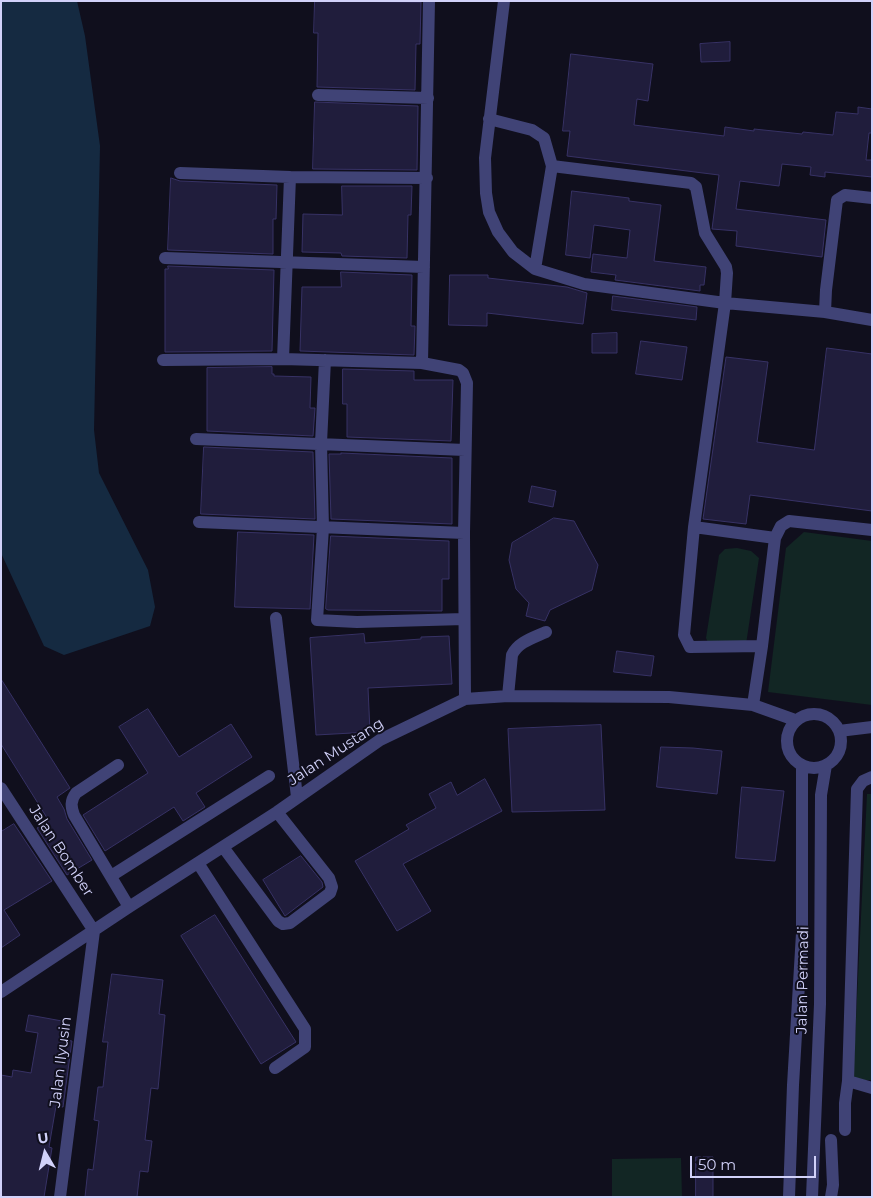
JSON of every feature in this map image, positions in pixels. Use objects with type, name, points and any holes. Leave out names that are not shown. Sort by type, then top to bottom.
[{"type":"lane","points":[[422,363],[429,1]]},
{"type":"lane","points":[[504,1],[485,158],[486,193],[489,212],[498,232],[513,252],[535,269],[584,284],[725,303],[825,312],[872,320]]},
{"type":"lane","points":[[318,95],[428,98]]},
{"type":"lane","points":[[489,119],[538,133],[544,138],[552,166],[535,269]]},
{"type":"lane","points":[[552,166],[691,183],[696,187],[706,233],[726,267],[727,273],[725,303],[694,527],[684,635],[690,646],[762,646]]},
{"type":"lane","points":[[180,173],[290,177],[427,178]]},
{"type":"lane","points":[[283,359],[290,177]]},
{"type":"lane","points":[[825,312],[837,200],[845,195],[872,198]]},
{"type":"lane","points":[[165,258],[424,267]]},
{"type":"lane","points":[[163,360],[283,359],[422,363],[459,370],[465,376],[467,383],[464,533],[465,699]]},
{"type":"lane","points":[[325,360],[321,443],[323,528],[317,620],[357,622],[464,619]]},
{"type":"lane","points":[[196,439],[465,450]]},
{"type":"lane","points":[[754,705],[776,532],[789,521],[872,530]]},
{"type":"lane","points":[[199,522],[464,533]]},
{"type":"lane","points":[[694,527],[775,538]]},
{"type":"lane","points":[[276,618],[297,798]]},
{"type":"lane","points":[[508,696],[512,655],[519,645],[546,632]]},
{"type":"lane","name":"Jalan Mustang","points":[[1,992],[129,907],[278,812],[380,740],[465,699],[508,696],[669,697],[754,705],[795,720]]},
{"type":"lane","points":[[815,713],[825,716],[834,722],[839,730],[841,740],[840,750],[834,759],[826,765],[817,768],[802,765],[793,759],[788,750],[786,739],[788,729],[795,720],[804,715],[815,713]]},
{"type":"lane","points":[[839,730],[872,727]]},
{"type":"lane","points":[[118,765],[76,794],[72,798],[71,804],[74,815],[129,907]]},
{"type":"lane","name":"Jalan Permadi","points":[[789,1197],[802,933],[802,765]]},
{"type":"lane","name":"Jalan Permadi","points":[[812,1197],[820,1004],[821,795],[826,765]]},
{"type":"lane","points":[[110,876],[268,776]]},
{"type":"lane","points":[[845,1130],[857,789],[863,781],[872,777]]},
{"type":"lane","name":"Jalan Bomber","points":[[1,788],[94,932]]},
{"type":"lane","points":[[224,847],[278,922],[283,924],[290,923],[330,893],[332,887],[329,878],[278,812]]},
{"type":"lane","points":[[198,863],[305,1029],[305,1047],[275,1068]]},
{"type":"lane","name":"Jalan Ilyusin","points":[[60,1197],[94,932]]},
{"type":"lane","points":[[848,1081],[872,1088]]},
{"type":"lane","points":[[831,1197],[833,1185],[832,1140]]},
{"type":"green space","points":[[804,532],[872,541],[872,705],[768,692],[786,548]]},
{"type":"green space","points":[[737,548],[751,551],[759,558],[745,651],[709,645],[706,638],[719,555],[725,549]]},
{"type":"green space","points":[[867,794],[872,794],[872,1080],[853,1080]]},
{"type":"green space","points":[[681,1158],[682,1197],[612,1197],[612,1159]]},
{"type":"water","points":[[1,1],[77,1],[85,36],[100,146],[94,430],[99,473],[148,570],[155,607],[150,626],[64,655],[44,646],[1,553]]},
{"type":"building","points":[[315,1],[421,2],[420,44],[416,44],[415,90],[317,87],[318,33],[314,33]]},
{"type":"building","points":[[730,42],[730,61],[701,62],[700,44]]},
{"type":"building","points":[[571,54],[653,64],[648,101],[637,99],[634,125],[724,136],[725,127],[754,131],[754,129],[833,135],[836,112],[858,114],[858,107],[872,109],[872,133],[869,133],[866,160],[872,160],[872,177],[825,172],[825,177],[810,175],[811,167],[782,164],[779,186],[740,181],[736,209],[826,220],[822,257],[736,246],[737,231],[712,229],[719,175],[567,156],[570,131],[563,131]]},
{"type":"building","points":[[315,102],[418,106],[417,170],[313,169]]},
{"type":"building","points":[[171,178],[180,181],[277,185],[276,219],[273,219],[273,254],[168,250]]},
{"type":"building","points":[[342,186],[412,186],[411,215],[408,215],[407,258],[342,256],[341,253],[302,252],[303,214],[342,215]]},
{"type":"building","points":[[572,191],[629,198],[629,201],[661,205],[654,261],[706,267],[704,285],[700,285],[700,291],[615,280],[616,275],[591,272],[593,254],[627,258],[630,230],[594,225],[590,258],[566,255]]},
{"type":"building","points":[[168,266],[274,270],[272,351],[165,352],[165,269],[168,269]]},
{"type":"building","points":[[341,272],[412,275],[411,326],[415,326],[414,355],[300,351],[302,287],[341,287]]},
{"type":"building","points":[[450,275],[488,275],[488,278],[567,287],[587,293],[583,324],[487,313],[487,326],[449,325]]},
{"type":"building","points":[[613,296],[697,307],[696,320],[612,310]]},
{"type":"building","points":[[617,333],[617,353],[592,353],[592,334]]},
{"type":"building","points":[[641,341],[687,347],[682,380],[636,374]]},
{"type":"building","points":[[827,348],[872,354],[872,511],[750,495],[746,524],[703,519],[726,357],[768,362],[757,442],[814,450]]},
{"type":"building","points":[[272,367],[272,374],[274,376],[311,377],[310,408],[315,408],[313,436],[207,431],[207,368]]},
{"type":"building","points":[[343,369],[414,371],[414,380],[453,380],[451,441],[347,437],[347,404],[343,404]]},
{"type":"building","points":[[204,447],[313,452],[315,519],[201,514]]},
{"type":"building","points":[[329,454],[452,458],[452,524],[331,519]]},
{"type":"building","points":[[532,486],[556,491],[553,507],[529,502]]},
{"type":"building","points":[[554,518],[574,521],[598,565],[592,590],[550,610],[545,621],[526,616],[529,603],[516,589],[509,560],[512,543]]},
{"type":"building","points":[[238,532],[314,535],[310,609],[235,607]]},
{"type":"building","points":[[331,536],[449,541],[449,579],[442,579],[442,611],[326,609]]},
{"type":"building","points":[[364,634],[365,643],[449,636],[452,684],[368,688],[370,732],[316,735],[310,638]]},
{"type":"building","points":[[617,651],[654,656],[651,676],[614,672]]},
{"type":"building","points":[[1,679],[70,788],[57,797],[67,819],[92,860],[67,875],[37,828],[49,821],[1,744]]},
{"type":"building","points":[[148,709],[179,757],[231,724],[252,757],[196,793],[205,807],[183,821],[174,807],[105,851],[83,815],[148,773],[119,727]]},
{"type":"building","points":[[601,725],[605,810],[512,812],[508,729]]},
{"type":"building","points":[[661,747],[722,751],[717,794],[657,787]]},
{"type":"building","points":[[485,779],[502,811],[403,864],[431,911],[397,931],[355,861],[409,829],[406,825],[436,808],[429,794],[451,782],[457,795]]},
{"type":"building","points":[[742,787],[784,791],[775,861],[736,858]]},
{"type":"building","points":[[14,824],[52,881],[4,910],[20,935],[1,948],[1,832]]},
{"type":"building","points":[[301,856],[322,882],[323,887],[285,916],[263,880]]},
{"type":"building","points":[[215,915],[296,1042],[261,1064],[181,936]]},
{"type":"building","points":[[112,974],[163,980],[159,1014],[165,1015],[158,1089],[151,1088],[145,1140],[152,1141],[148,1172],[140,1171],[137,1197],[85,1197],[88,1169],[93,1170],[99,1121],[94,1120],[98,1087],[103,1087],[108,1042],[103,1042]]},
{"type":"building","points":[[29,1015],[62,1021],[59,1039],[72,1041],[63,1107],[56,1106],[49,1147],[52,1148],[44,1197],[1,1197],[1,1075],[12,1077],[13,1070],[31,1073],[38,1033],[26,1031]]},
{"type":"building","points":[[696,1157],[713,1157],[713,1197],[696,1197]]}]
